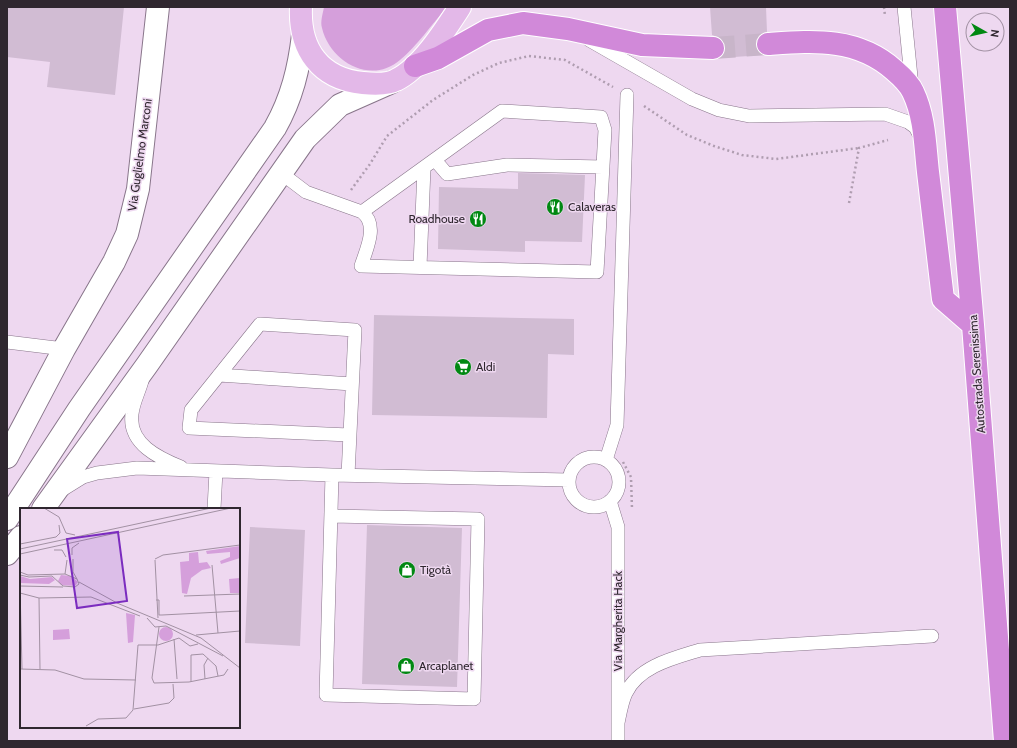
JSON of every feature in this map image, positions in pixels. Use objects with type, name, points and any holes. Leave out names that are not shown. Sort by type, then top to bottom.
[{"type":"highway","name":"Autostrada Serenissima","points":[[945,7],[973,325],[1005,741]]},
{"type":"highway","points":[[415,66],[438,58],[488,30],[509,24],[545,24],[642,46],[713,48]]},
{"type":"highway","points":[[768,44],[829,42],[858,48],[870,53],[889,65],[902,77],[913,92],[927,147],[942,298],[973,325]]},
{"type":"main road","points":[[301,7],[303,35],[313,56],[322,67],[332,74],[361,83],[379,84],[395,81],[415,66],[437,40],[460,7]]},
{"type":"street","name":"Via Guglielmo Marconi","points":[[7,457],[64,349],[117,257],[130,223],[138,189],[158,7]]},
{"type":"street","points":[[7,519],[79,408],[276,128],[288,103],[297,74],[303,35]]},
{"type":"street","points":[[50,501],[305,139],[340,105],[395,81]]},
{"type":"street","points":[[7,554],[20,538]]},
{"type":"lane","points":[[904,7],[913,92]]},
{"type":"lane","points":[[568,29],[692,99],[719,110],[749,116],[885,114],[908,122],[915,127],[927,147]]},
{"type":"lane","points":[[606,460],[617,425],[627,95]]},
{"type":"lane","points":[[281,173],[306,192],[362,212],[367,216],[371,227],[361,266],[597,272],[605,130],[601,117],[502,111],[362,212]]},
{"type":"lane","points":[[435,160],[447,174],[507,165],[603,167]]},
{"type":"lane","points":[[420,267],[424,168]]},
{"type":"lane","points":[[348,475],[355,330],[260,324],[191,410],[189,428],[349,435]]},
{"type":"lane","points":[[7,342],[64,349]]},
{"type":"lane","points":[[147,365],[132,414],[136,433],[140,442],[152,453],[190,471]]},
{"type":"lane","points":[[219,375],[352,384]]},
{"type":"lane","points":[[590,457],[606,460],[617,471],[619,479],[617,491],[610,501],[603,506],[586,506],[579,502],[570,488],[569,480],[571,472],[582,460],[590,457]]},
{"type":"lane","points":[[50,501],[83,477],[112,470],[137,468],[332,475],[569,480]]},
{"type":"lane","points":[[214,508],[216,471]]},
{"type":"lane","points":[[332,475],[326,695],[474,700],[478,519],[332,516]]},
{"type":"lane","name":"Via Margherita Hack","points":[[610,501],[618,527],[618,741]]},
{"type":"lane","points":[[618,722],[626,693],[640,675],[665,661],[700,650],[932,636]]},
{"type":"path","points":[[884,7],[885,16]]},
{"type":"path","points":[[849,203],[858,148],[888,140]]},
{"type":"shaded area","points":[[324,7],[447,7],[418,42],[400,60],[389,67],[377,70],[365,70],[353,66],[333,51],[326,40],[321,26]]},
{"type":"building","points":[[7,7],[124,7],[115,95],[47,87],[50,62],[7,57]]},
{"type":"building","points":[[710,7],[766,7],[767,32],[761,34],[757,39],[756,44],[757,51],[763,55],[720,58],[724,54],[724,42],[720,38],[712,35]]},
{"type":"building","points":[[518,173],[585,175],[582,242],[525,241],[525,252],[438,249],[439,187],[518,189]]},
{"type":"building","points":[[374,315],[574,319],[574,355],[548,354],[547,418],[372,415]]},
{"type":"building","points":[[367,525],[462,528],[457,687],[362,684]]},
{"type":"building","points":[[250,527],[305,530],[300,646],[245,643]]},
{"type":"tunnel","points":[[713,48],[768,44]]},
{"type":"place","name":"Calaveras","points":[[555,207]]},
{"type":"place","name":"Roadhouse","points":[[478,219]]},
{"type":"place","name":"Aldi","points":[[463,367]]},
{"type":"place","name":"Tigotà","points":[[407,570]]},
{"type":"place","name":"Arcaplanet","points":[[406,666]]}]
